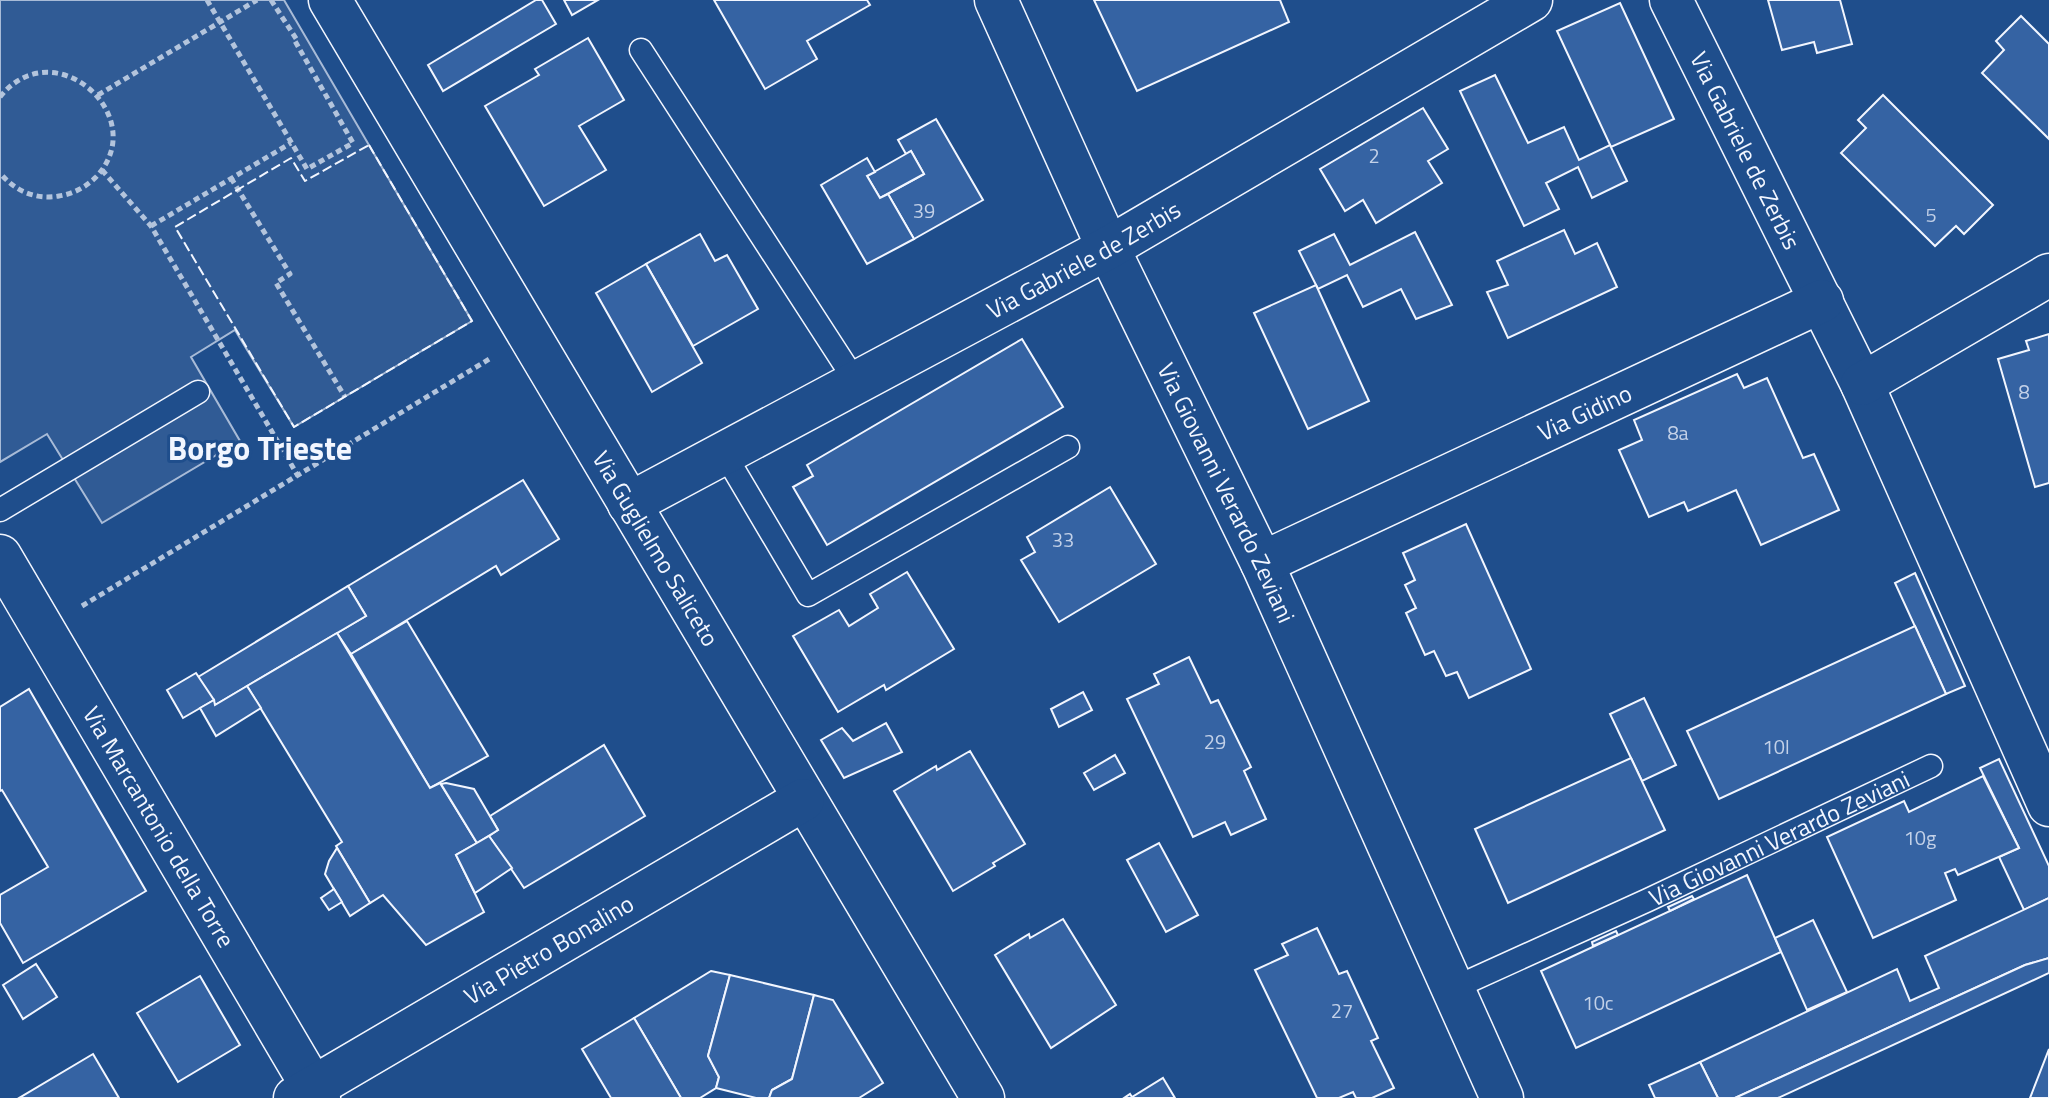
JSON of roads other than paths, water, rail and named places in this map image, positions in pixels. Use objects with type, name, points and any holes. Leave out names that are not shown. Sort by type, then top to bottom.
[{"type":"street","name":"Via Guglielmo Saliceto","points":[[330,0],[983,1098]]},
{"type":"street","name":"Via Giovanni Verardo Zeviani","points":[[996,0],[1108,248],[1262,563],[1502,1098]]},
{"type":"street","name":"Via Gabriele de Zerbis","points":[[629,504],[1108,248],[1531,0]]},
{"type":"street","name":"Via Gabriele de Zerbis","points":[[1671,0],[1822,301]]},
{"type":"street","points":[[1862,384],[2049,275]]},
{"type":"street","points":[[1822,301],[2049,805]]},
{"type":"street","name":"Via Gidino","points":[[1262,563],[1822,301]]},
{"type":"street","name":"Via Marcantonio della Torre","points":[[0,556],[309,1095]]},
{"type":"street","name":"Via Pietro Bonalino","points":[[309,1095],[803,800]]},
{"type":"lane","points":[[641,50],[856,382]]},
{"type":"lane","points":[[0,510],[198,392]]},
{"type":"lane","points":[[724,453],[808,595],[1068,447]]},
{"type":"lane","name":"Via Giovanni Verardo Zeviani","points":[[1454,988],[1931,766]]},
{"type":"district","name":"Borgo Trieste","points":[[260,448]]}]
